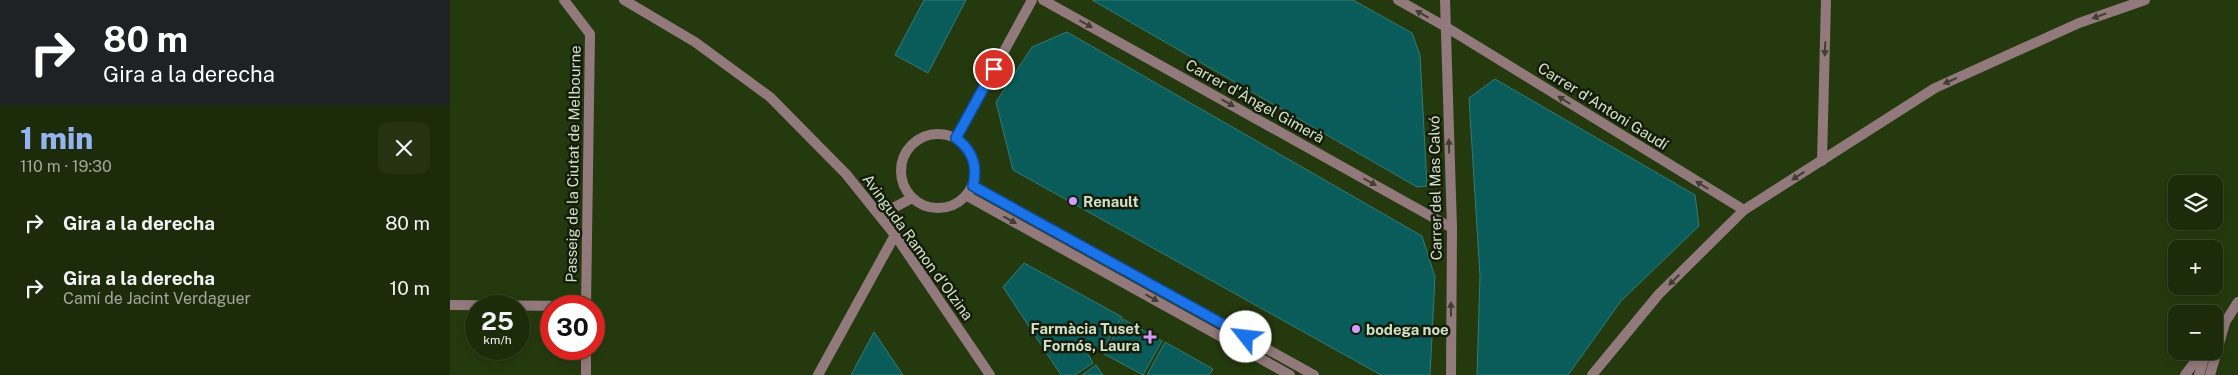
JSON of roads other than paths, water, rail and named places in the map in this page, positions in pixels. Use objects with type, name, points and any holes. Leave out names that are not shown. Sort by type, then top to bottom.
[{"type":"street","name":"Passeig de la Ciutat de Melbourne","points":[[564,0],[590,34],[586,295]]},
{"type":"street","name":"Avinguda Ramon d'Olzina","points":[[624,0],[695,42],[770,98],[846,174],[895,235],[990,375]]},
{"type":"street","points":[[956,138],[1032,0]]},
{"type":"street","name":"Carrer d'Àngel Gimerà","points":[[1044,0],[1452,228]]},
{"type":"street","name":"Carrer d'Antoni Gaudí","points":[[1398,0],[1446,27],[1744,210]]},
{"type":"street","name":"Carrer del Mas Calvó","points":[[1445,0],[1452,228],[1451,375]]},
{"type":"street","points":[[1822,161],[1826,0]]},
{"type":"street","points":[[1592,375],[1659,294],[1744,210],[1936,88],[2079,22],[2145,0]]},
{"type":"street","points":[[934,134],[956,138],[965,145],[975,164],[976,175],[973,186],[967,196],[957,204],[940,208],[922,205],[912,198],[905,188],[902,177],[902,165],[905,154],[917,141],[934,134]]},
{"type":"street","points":[[973,186],[1314,375]]},
{"type":"street","points":[[967,196],[1290,375]]},
{"type":"street","points":[[880,215],[912,198]]},
{"type":"street","points":[[818,375],[895,235]]},
{"type":"street","points":[[2223,326],[2238,302]]},
{"type":"street","points":[[450,305],[540,306]]},
{"type":"street","points":[[2210,375],[2225,323]]},
{"type":"street","points":[[586,360],[586,375]]},
{"type":"street","points":[[2185,375],[2198,360]]},
{"type":"street","points":[[2199,375],[2203,360]]},
{"type":"place","name":"Renault","points":[[1073,201]]},
{"type":"place","name":"bodega noe","points":[[1356,329]]},
{"type":"place","name":"Farmàcia Tuset Fornós, Laura","points":[[1150,337]]}]
